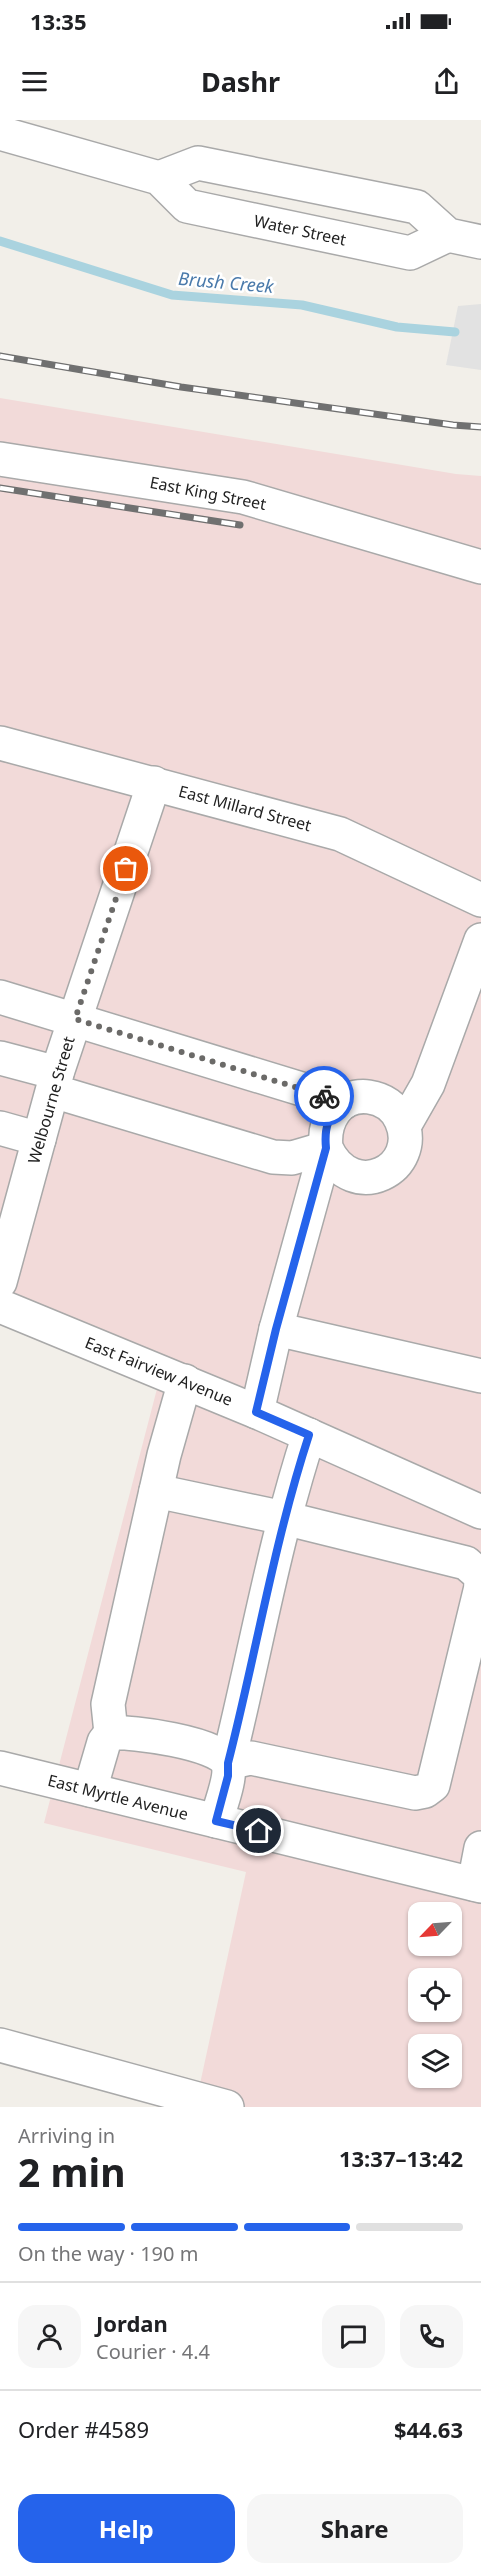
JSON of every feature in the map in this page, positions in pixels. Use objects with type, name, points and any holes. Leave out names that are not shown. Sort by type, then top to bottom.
[{"type":"street","name":"Water Street","points":[[0,133],[159,178],[187,206],[410,253],[448,236]]},
{"type":"street","points":[[159,178],[198,163],[256,174],[417,207],[448,236],[481,242]]},
{"type":"street","name":"East King Street","points":[[0,459],[243,497],[481,567]]},
{"type":"street","name":"East Millard Street","points":[[0,743],[340,834],[481,900]]},
{"type":"street","name":"Welbourne Street","points":[[0,1282],[8,1223],[39,1139],[75,1019],[154,783]]},
{"type":"street","points":[[404,1126],[428,1084],[481,940]]},
{"type":"street","points":[[0,997],[344,1102]]},
{"type":"street","points":[[0,1058],[55,1082],[273,1157],[292,1158],[326,1148]]},
{"type":"street","points":[[256,1412],[276,1329],[326,1148],[325,1134],[328,1120],[344,1102],[355,1098],[379,1099],[390,1105],[404,1126],[405,1141],[402,1154],[394,1166],[382,1174],[369,1178],[342,1171],[332,1161],[326,1148]]},
{"type":"street","points":[[0,1128],[39,1139]]},
{"type":"street","name":"East Fairview Avenue","points":[[0,1306],[185,1381],[481,1512]]},
{"type":"street","points":[[276,1329],[481,1376]]},
{"type":"street","points":[[90,1790],[104,1742],[111,1733],[108,1704],[156,1491],[185,1381]]},
{"type":"street","points":[[216,1821],[228,1776],[228,1763],[284,1518],[309,1435]]},
{"type":"street","points":[[156,1491],[284,1518],[466,1563],[480,1575],[481,1586],[433,1785],[425,1791],[415,1793],[251,1758],[228,1763]]},
{"type":"street","points":[[111,1733],[126,1732],[208,1748],[223,1755],[228,1763]]},
{"type":"street","name":"East Myrtle Avenue","points":[[0,1767],[477,1885]]},
{"type":"street","points":[[477,1885],[481,1848]]},
{"type":"street","points":[[0,2045],[227,2107]]},
{"type":"shaded area","points":[[481,304],[481,370],[446,365],[458,306]]},
{"type":"shaded area","points":[[0,398],[456,474],[481,476],[481,2107],[195,2107],[246,1872],[44,1823],[165,1358],[0,1291]]},
{"type":"waterway","name":"Brush Creek","points":[[0,241],[172,295],[302,305],[397,327],[455,332]]},
{"type":"railway","points":[[0,356],[181,387],[481,427]]},
{"type":"railway","points":[[0,488],[240,525]]},
{"type":"way so far","points":[[126,869],[75,1019],[324,1096]]},
{"type":"route","points":[[259,1831],[216,1821],[228,1776],[228,1763],[251,1670],[288,1498],[309,1435],[256,1412],[276,1329],[326,1148],[325,1134],[328,1120],[344,1102],[324,1096]]}]
